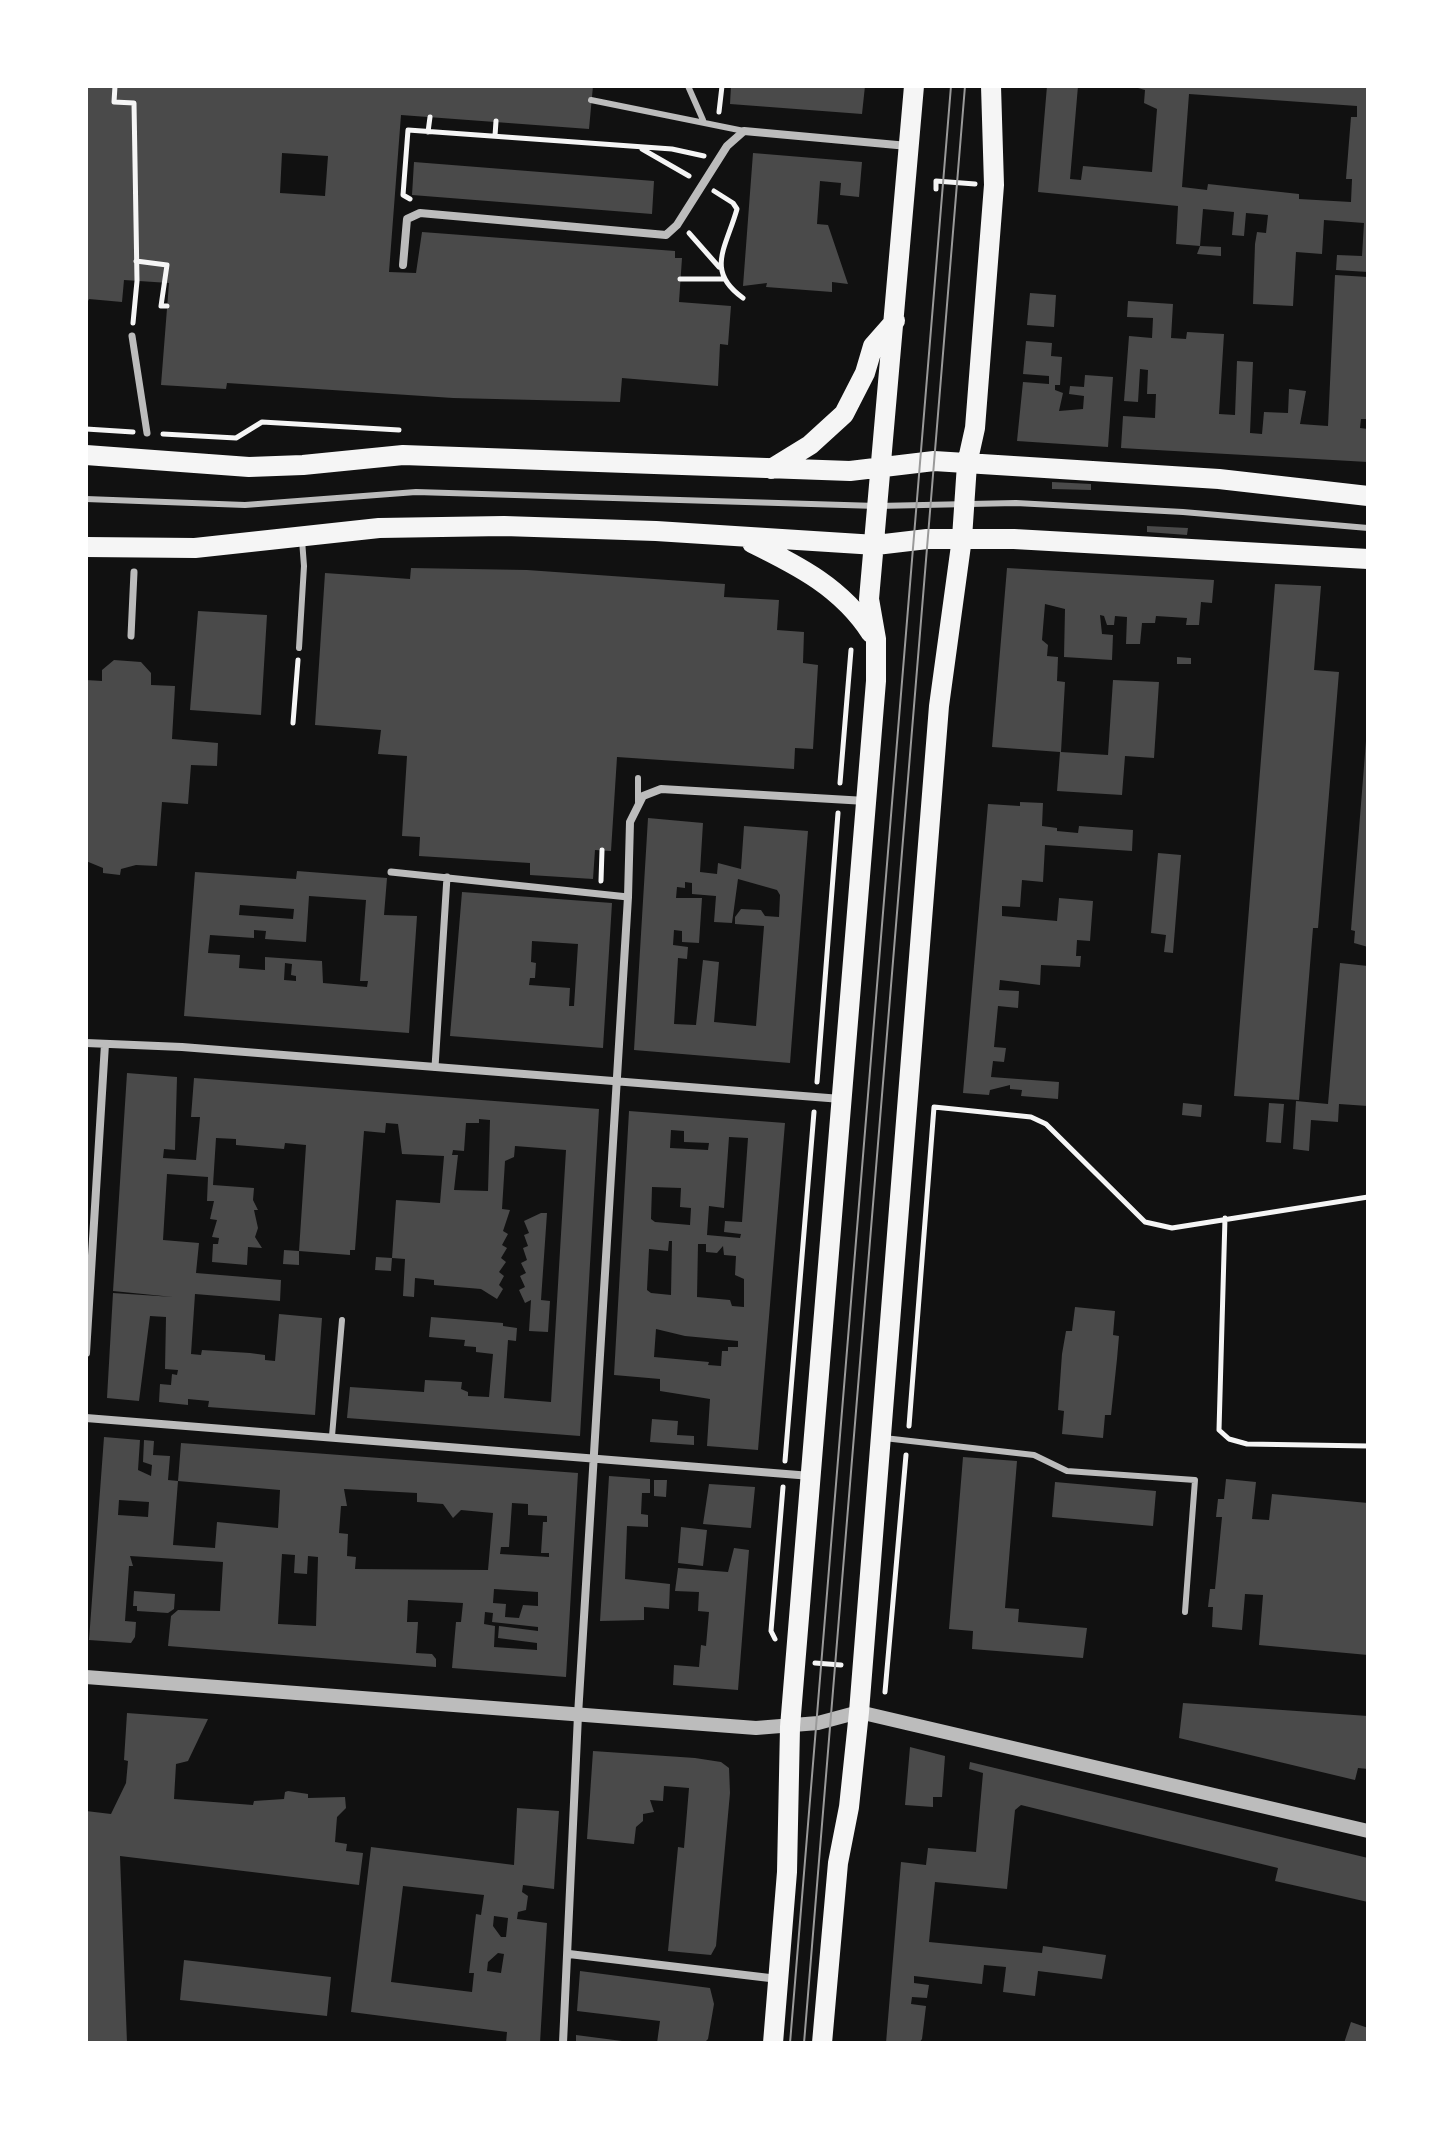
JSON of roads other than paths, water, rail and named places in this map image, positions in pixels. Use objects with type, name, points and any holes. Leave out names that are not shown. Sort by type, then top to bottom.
[{"type":"main road","points":[[773,2043],[788,1860],[790,1727],[876,681],[876,639],[869,599],[914,86]]},
{"type":"main road","points":[[822,2043],[838,1863],[849,1807],[859,1712],[939,706],[962,538],[967,464],[975,428],[994,185],[991,86]]},
{"type":"main road","points":[[770,470],[810,445],[844,414],[865,373],[873,346],[895,321]]},
{"type":"main road","points":[[86,455],[249,467],[403,455],[770,470],[860,471],[920,461],[1219,479],[1368,496]]},
{"type":"main road","points":[[86,547],[195,548],[379,528],[504,526],[656,531],[876,545],[913,539],[962,538],[1368,559]]},
{"type":"main road","points":[[741,538],[817,577],[857,612],[876,639]]},
{"type":"street","points":[[403,265],[407,219],[420,213],[666,235],[677,225],[718,159],[744,131],[910,146]]},
{"type":"street","points":[[132,336],[147,433]]},
{"type":"street","points":[[131,636],[134,572]]},
{"type":"street","points":[[563,2043],[578,1715],[628,897],[629,830],[638,802],[650,792],[661,789],[867,801]]},
{"type":"street","points":[[391,872],[628,897]]},
{"type":"street","points":[[435,1067],[447,877]]},
{"type":"street","points":[[86,1043],[842,1099]]},
{"type":"street","points":[[86,1353],[105,1044]]},
{"type":"street","points":[[86,1418],[812,1476]]},
{"type":"street","points":[[86,1677],[578,1715],[790,1727],[859,1712],[1368,1831]]},
{"type":"street","points":[[569,1954],[778,1979]]},
{"type":"lane","points":[[688,86],[703,120]]},
{"type":"lane","points":[[591,100],[703,120],[744,131]]},
{"type":"lane","points":[[86,499],[245,505],[373,493],[431,492],[877,506],[966,503],[1183,512],[1368,528]]},
{"type":"lane","points":[[299,648],[304,566],[302,537]]},
{"type":"lane","points":[[638,778],[638,802]]},
{"type":"lane","points":[[332,1436],[342,1320]]},
{"type":"lane","points":[[880,1438],[1034,1455],[1067,1471],[1195,1480],[1185,1612]]},
{"type":"tram line","points":[[790,2043],[951,86]]},
{"type":"tram line","points":[[804,2043],[965,86]]}]
